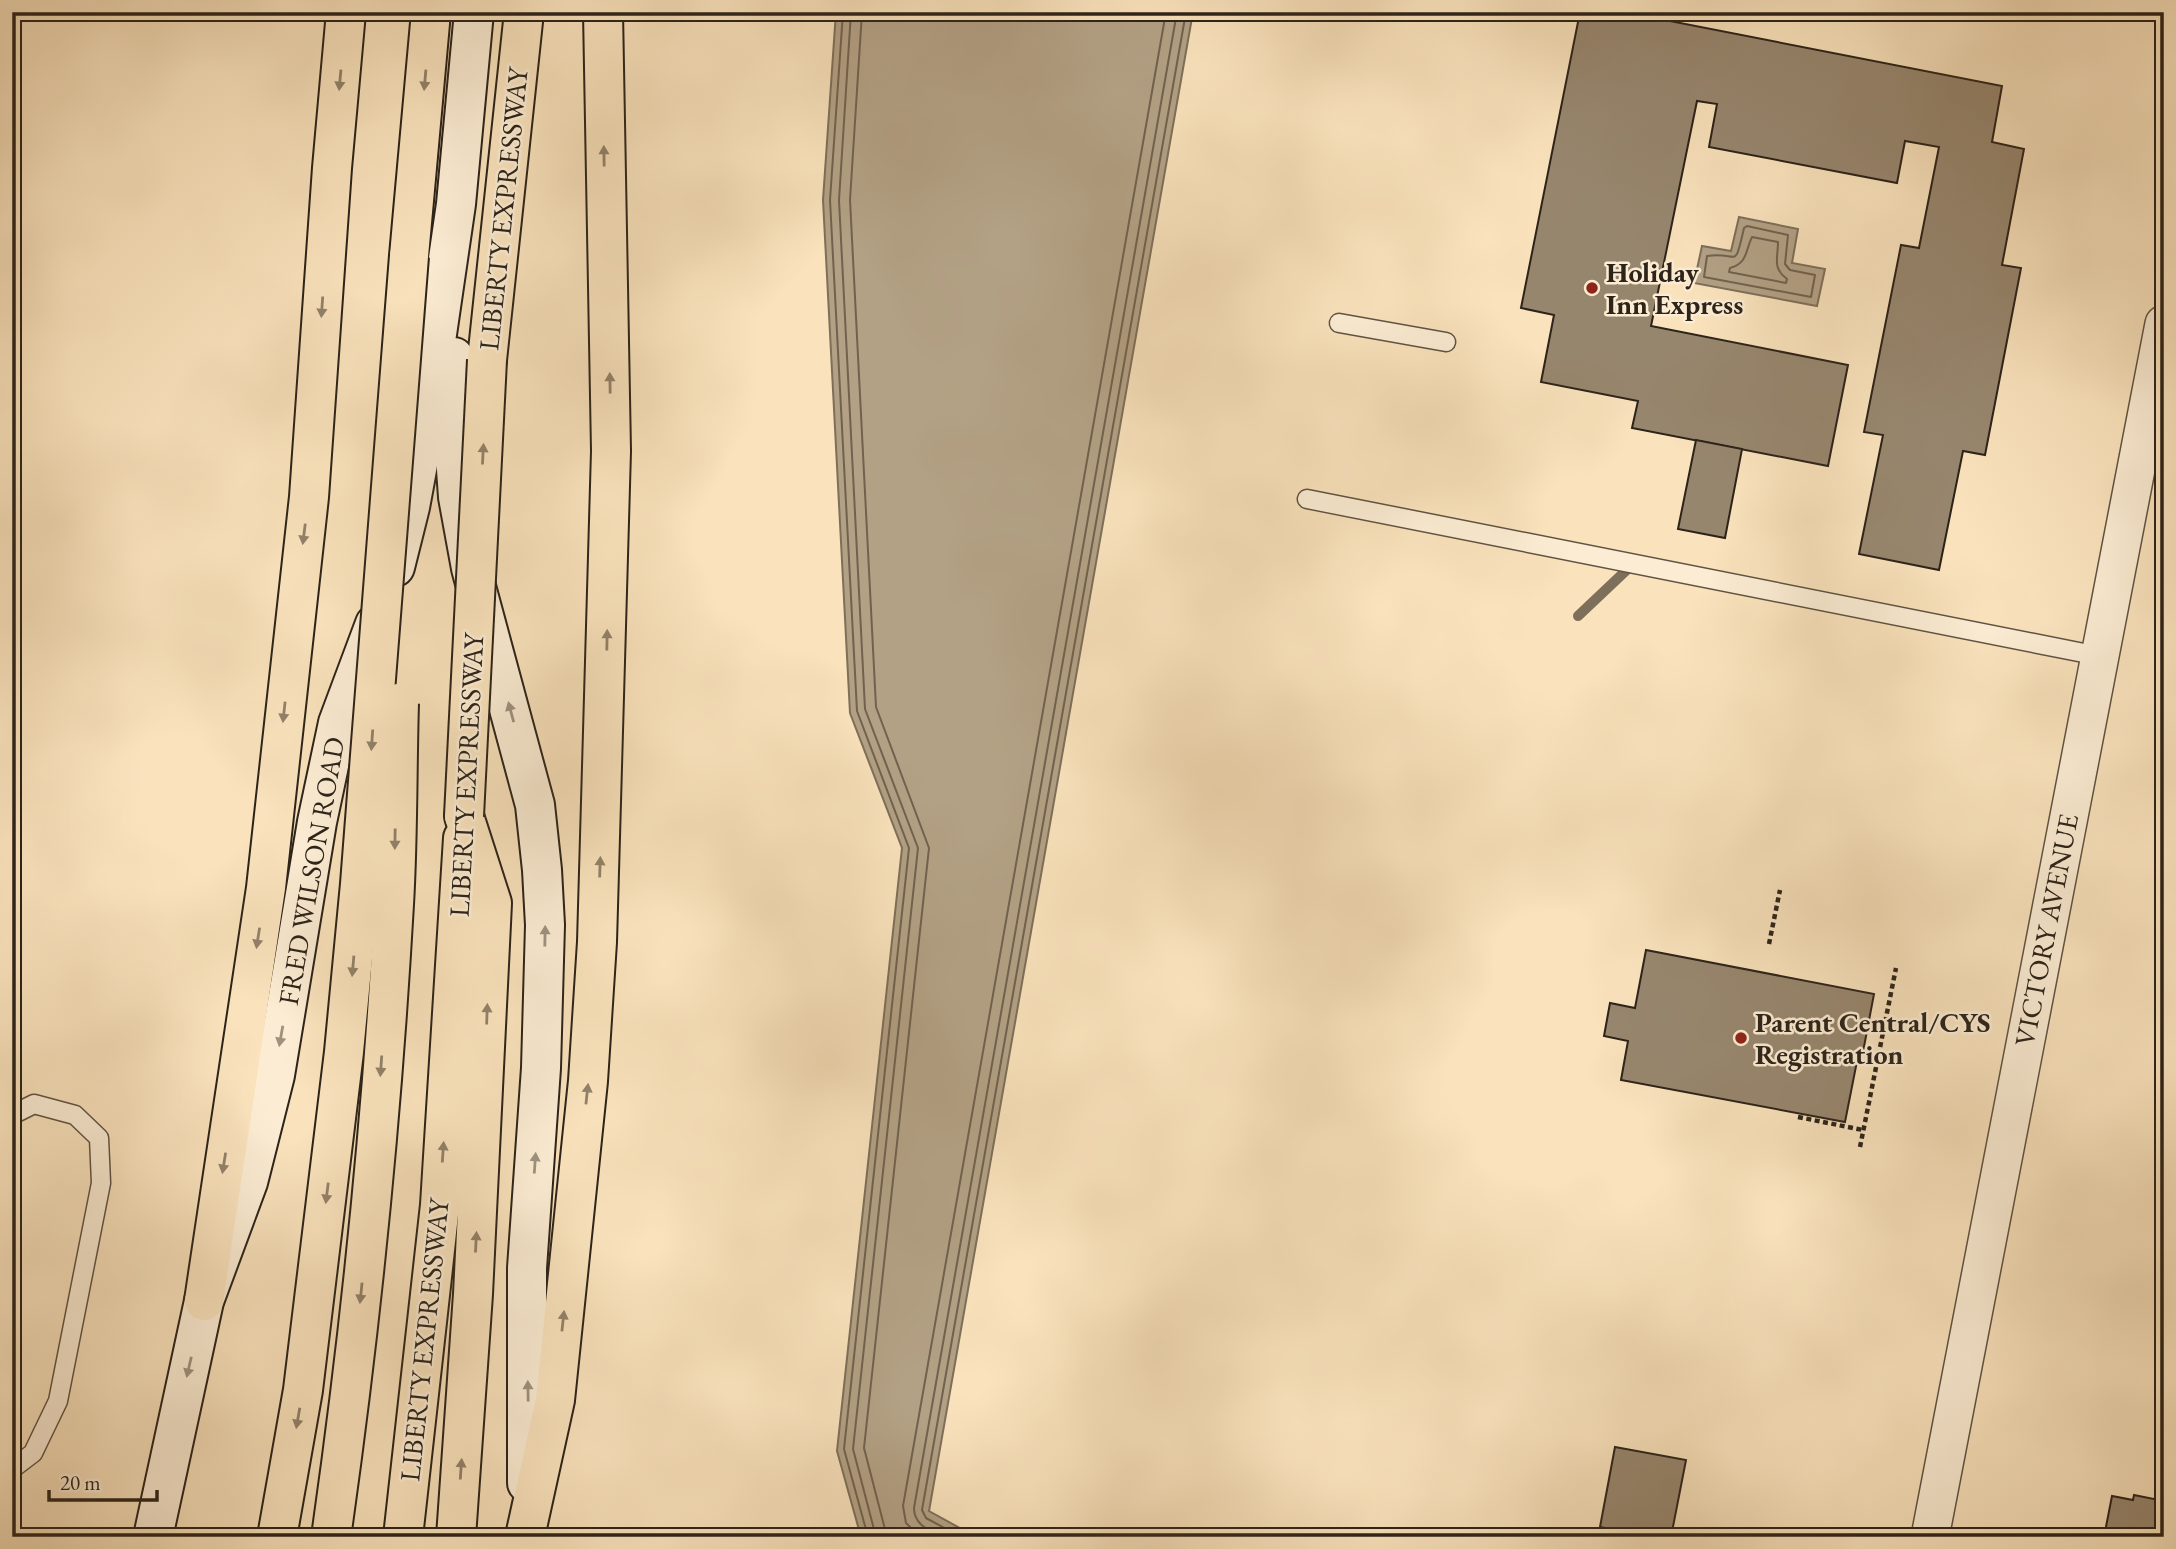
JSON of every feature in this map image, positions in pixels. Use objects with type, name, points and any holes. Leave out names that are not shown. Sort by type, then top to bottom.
[{"type":"highway","points":[[204,1301],[266,888],[309,497],[346,12]]},
{"type":"highway","points":[[277,1537],[303,1390],[344,1052],[363,856],[409,257],[431,12]]},
{"type":"highway","name":"LIBERTY EXPRESSWAY","points":[[403,1537],[440,1205],[464,816],[487,360],[524,12]]},
{"type":"highway","points":[[526,1534],[555,1400],[588,1081],[598,915],[611,451],[603,12]]},
{"type":"highway","points":[[331,1537],[353,1378],[374,1162],[394,903],[409,257]]},
{"type":"highway","points":[[456,1537],[475,1267],[492,903],[464,816]]},
{"type":"main road","name":"FRED WILSON ROAD","points":[[153,1537],[204,1301],[247,1182],[275,1075],[317,822],[338,723],[392,576],[410,507],[456,204],[474,12]]},
{"type":"main road","name":"FRED WILSON ROAD","points":[[456,204],[453,428],[458,498],[471,568],[535,806],[545,925],[541,1068],[527,1279],[529,1421],[526,1534]]},
{"type":"street","name":"VICTORY AVENUE","points":[[1930,1537],[2164,324]]},
{"type":"lane","points":[[1339,323],[1446,342]]},
{"type":"lane","points":[[1307,499],[2099,656]]},
{"type":"lane","points":[[12,1115],[34,1104],[75,1115],[99,1138],[101,1183],[58,1401],[33,1453],[12,1469]]},
{"type":"path","points":[[1769,944],[1780,890]]},
{"type":"path","points":[[1860,1147],[1896,968]]},
{"type":"path","points":[[1798,1117],[1863,1130]]},
{"type":"water","points":[[836,12],[1193,12],[929,1511],[976,1537],[861,1537],[837,1451],[902,848],[850,713],[823,200]]},
{"type":"water","points":[[1739,217],[1798,229],[1792,263],[1825,269],[1817,306],[1694,283],[1702,246],[1731,251]]},
{"type":"building","name":"Holiday Inn Express","points":[[1580,12],[1624,12],[2002,86],[1992,142],[2024,149],[2002,265],[2021,268],[1985,455],[1963,451],[1939,570],[1859,554],[1883,435],[1864,432],[1901,245],[1919,248],[1939,147],[1905,141],[1897,183],[1709,147],[1717,104],[1697,101],[1651,326],[1848,365],[1828,466],[1632,428],[1638,401],[1541,382],[1554,315],[1521,308]]},
{"type":"building","points":[[1696,440],[1742,449],[1725,538],[1678,529]]},
{"type":"building","name":"Parent Central/CYS Registration","points":[[1646,950],[1874,994],[1845,1122],[1621,1080],[1628,1041],[1604,1036],[1610,1003],[1635,1008]]},
{"type":"building","points":[[1615,1447],[1686,1460],[1671,1537],[1652,1537],[1600,1527]]},
{"type":"building","points":[[2134,1495],[2164,1501],[2164,1537],[2104,1537],[2112,1496],[2133,1500]]},
{"type":"waterway","points":[[1578,616],[1633,564]]},
{"type":"place","name":"Holiday Inn Express","points":[[1592,288]]},
{"type":"place","name":"Parent Central/CYS Registration","points":[[1741,1038]]}]
